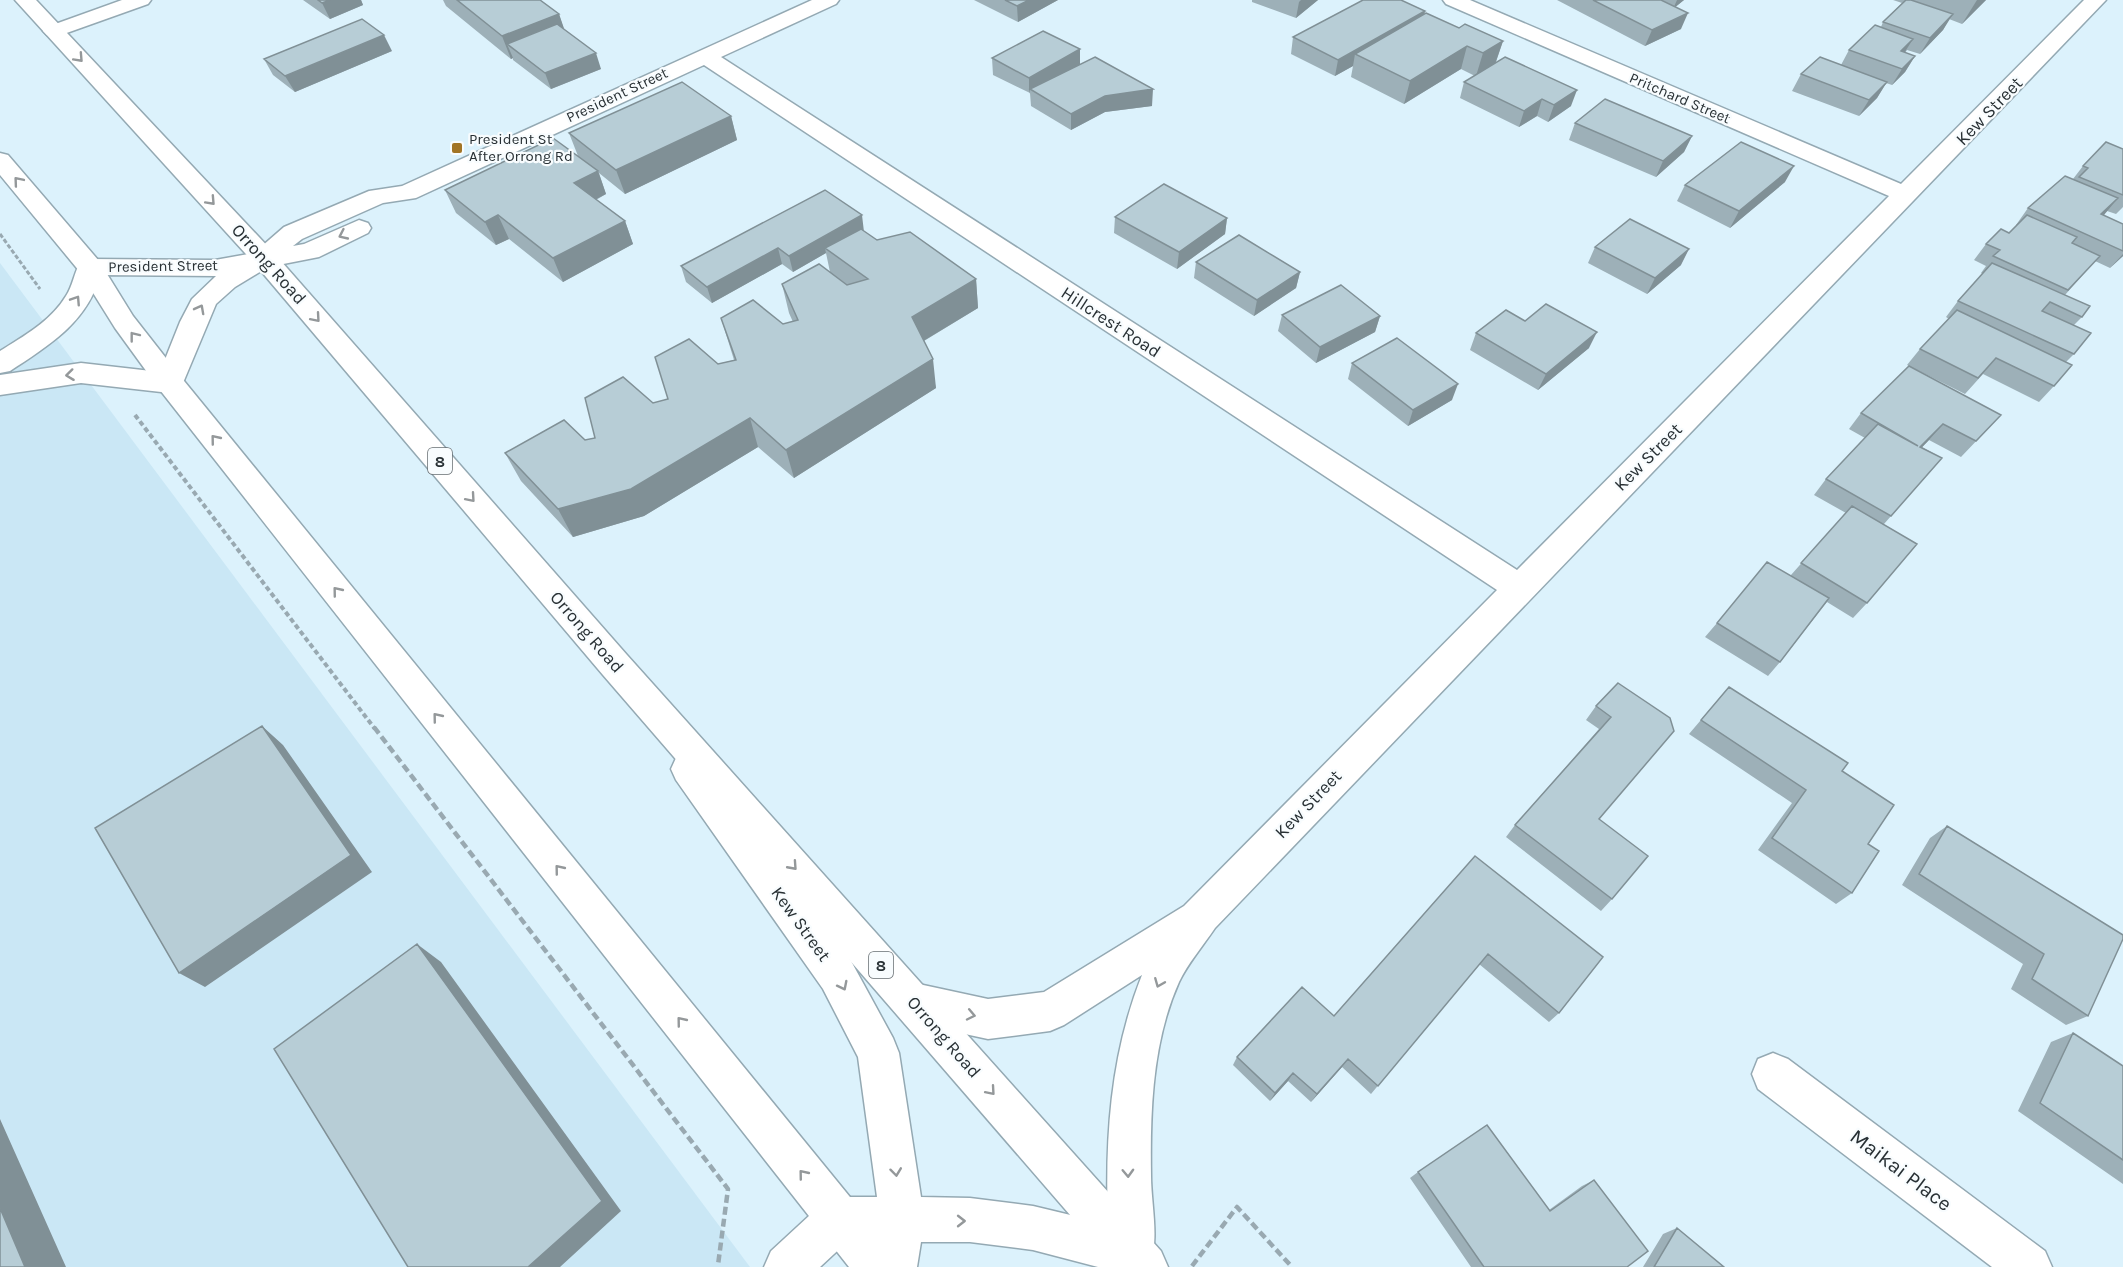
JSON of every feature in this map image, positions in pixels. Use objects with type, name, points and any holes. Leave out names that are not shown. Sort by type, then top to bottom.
[{"type":"main road","name":"Orrong Road","points":[[25,0],[264,258],[615,665],[1138,1260]]},
{"type":"main road","points":[[54,31],[141,0]]},
{"type":"main road","name":"President Street","points":[[0,364],[37,340],[63,319],[81,294],[90,267],[214,268],[310,251],[396,210],[407,193],[829,0]]},
{"type":"main road","name":"Kew Street","points":[[1138,1260],[1128,1167],[1131,1087],[1143,1026],[1162,975],[1201,915],[2096,0]]},
{"type":"main road","name":"Pritchard Street","points":[[1458,1],[1907,195]]},
{"type":"main road","name":"Hillcrest Road","points":[[704,56],[1519,588]]},
{"type":"main road","points":[[0,160],[90,267],[124,322],[170,382],[878,1267]]},
{"type":"main road","name":"President Street","points":[[170,382],[193,322],[205,299],[226,281],[264,258]]},
{"type":"main road","points":[[0,386],[81,373],[170,382]]},
{"type":"main road","name":"Kew Street","points":[[615,665],[837,975],[878,1053],[902,1221],[894,1267]]},
{"type":"main road","name":"Kew Street","points":[[914,1003],[988,1019],[1050,1011],[1201,915]]},
{"type":"main road","name":"Maikai Place","points":[[1773,1074],[2029,1267]]},
{"type":"main road","points":[[787,1267],[839,1219],[970,1221],[1033,1228],[1138,1260]]},
{"type":"path","points":[[0,234],[63,319]]},
{"type":"path","points":[[105,375],[728,1189],[718,1265]]},
{"type":"path","points":[[1191,1267],[1237,1208],[1292,1267]]},
{"type":"shaded area","points":[[0,263],[750,1267],[0,1267]]},
{"type":"building","points":[[457,0],[540,0],[559,14],[502,36]]},
{"type":"building","points":[[1005,0],[1029,0],[1017,6]]},
{"type":"building","points":[[1363,0],[1401,0],[1425,11],[1338,60],[1293,37]]},
{"type":"building","points":[[1593,0],[1661,0],[1688,13],[1652,30]]},
{"type":"building","points":[[1906,0],[1953,14],[1930,38],[1883,22]]},
{"type":"building","points":[[1426,13],[1459,28],[1465,24],[1503,41],[1483,53],[1467,46],[1410,81],[1355,54]]},
{"type":"building","points":[[362,19],[384,35],[285,76],[264,59]]},
{"type":"building","points":[[557,24],[596,53],[545,73],[507,44]]},
{"type":"building","points":[[1875,25],[1913,39],[1901,51],[1915,56],[1902,69],[1849,50]]},
{"type":"building","points":[[1043,31],[1080,49],[1029,78],[992,58]]},
{"type":"building","points":[[1095,57],[1153,89],[1105,96],[1071,114],[1030,89]]},
{"type":"building","points":[[1505,57],[1577,90],[1554,105],[1542,99],[1524,111],[1464,82]]},
{"type":"building","points":[[1820,57],[1887,82],[1869,100],[1801,74]]},
{"type":"building","points":[[682,82],[731,116],[616,170],[569,133]]},
{"type":"building","points":[[1605,99],[1692,136],[1663,161],[1575,123]]},
{"type":"building","points":[[553,138],[598,171],[574,183],[625,221],[553,258],[498,215],[485,222],[445,190]]},
{"type":"building","points":[[1741,142],[1794,166],[1739,211],[1685,185]]},
{"type":"building","points":[[2106,142],[2123,149],[2123,195],[2079,177],[2088,168],[2083,166]]},
{"type":"building","points":[[2065,176],[2118,198],[2101,214],[2123,224],[2123,251],[2028,208]]},
{"type":"building","points":[[1164,184],[1227,218],[1179,252],[1115,217]]},
{"type":"building","points":[[825,190],[862,215],[789,256],[778,248],[707,287],[681,266]]},
{"type":"building","points":[[2027,215],[2077,237],[2072,243],[2100,256],[2068,290],[1993,256],[2000,250],[1986,244],[2001,229],[2009,233]]},
{"type":"building","points":[[1630,219],[1689,249],[1655,278],[1595,247]]},
{"type":"building","points":[[861,229],[877,240],[910,232],[976,279],[912,317],[933,359],[786,450],[750,418],[631,489],[558,509],[505,453],[564,420],[585,440],[595,438],[585,398],[623,377],[653,403],[668,399],[655,357],[689,339],[718,364],[736,360],[721,318],[753,300],[783,324],[798,320],[782,284],[819,264],[847,285],[868,279],[825,248]]},
{"type":"building","points":[[1239,235],[1300,272],[1257,300],[1196,262]]},
{"type":"building","points":[[1992,263],[2090,306],[2082,317],[2050,302],[2042,311],[2091,333],[2074,354],[1958,301]]},
{"type":"building","points":[[1341,285],[1380,316],[1320,347],[1282,315]]},
{"type":"building","points":[[1546,304],[1597,332],[1546,374],[1476,333],[1506,310],[1525,321]]},
{"type":"building","points":[[1957,310],[2072,365],[2054,386],[1996,358],[1978,378],[1920,349]]},
{"type":"building","points":[[1397,338],[1458,384],[1413,410],[1352,363]]},
{"type":"building","points":[[1909,366],[2001,415],[1976,441],[1943,424],[1920,447],[1942,458],[1891,516],[1826,479],[1878,424],[1918,446],[1861,413]]},
{"type":"building","points":[[1852,506],[1917,544],[1867,603],[1801,563]]},
{"type":"building","points":[[1767,562],[1829,598],[1780,662],[1717,623]]},
{"type":"building","points":[[1618,683],[1670,718],[1674,731],[1599,819],[1648,856],[1612,899],[1515,825],[1611,717],[1596,706]]},
{"type":"building","points":[[1729,687],[1848,763],[1842,771],[1894,805],[1868,844],[1879,851],[1852,893],[1772,838],[1806,790],[1701,720]]},
{"type":"building","points":[[262,726],[351,855],[179,973],[95,828]]},
{"type":"building","points":[[1947,826],[2123,935],[2088,1016],[2032,979],[2044,954],[1919,874]]},
{"type":"building","points":[[1475,856],[1603,957],[1559,1013],[1488,954],[1378,1086],[1348,1059],[1317,1094],[1293,1073],[1275,1093],[1237,1057],[1302,987],[1334,1016]]},
{"type":"building","points":[[417,944],[602,1201],[528,1267],[408,1267],[274,1049]]},
{"type":"building","points":[[2073,1033],[2123,1066],[2123,1160],[2040,1103]]},
{"type":"building","points":[[1487,1125],[1550,1211],[1594,1180],[1648,1251],[1627,1267],[1484,1267],[1418,1172]]},
{"type":"building","points":[[0,1208],[25,1267],[0,1267]]},
{"type":"building","points":[[1677,1228],[1724,1267],[1654,1267]]},
{"type":"place","name":"President St After Orrong Rd","points":[[457,148]]}]
